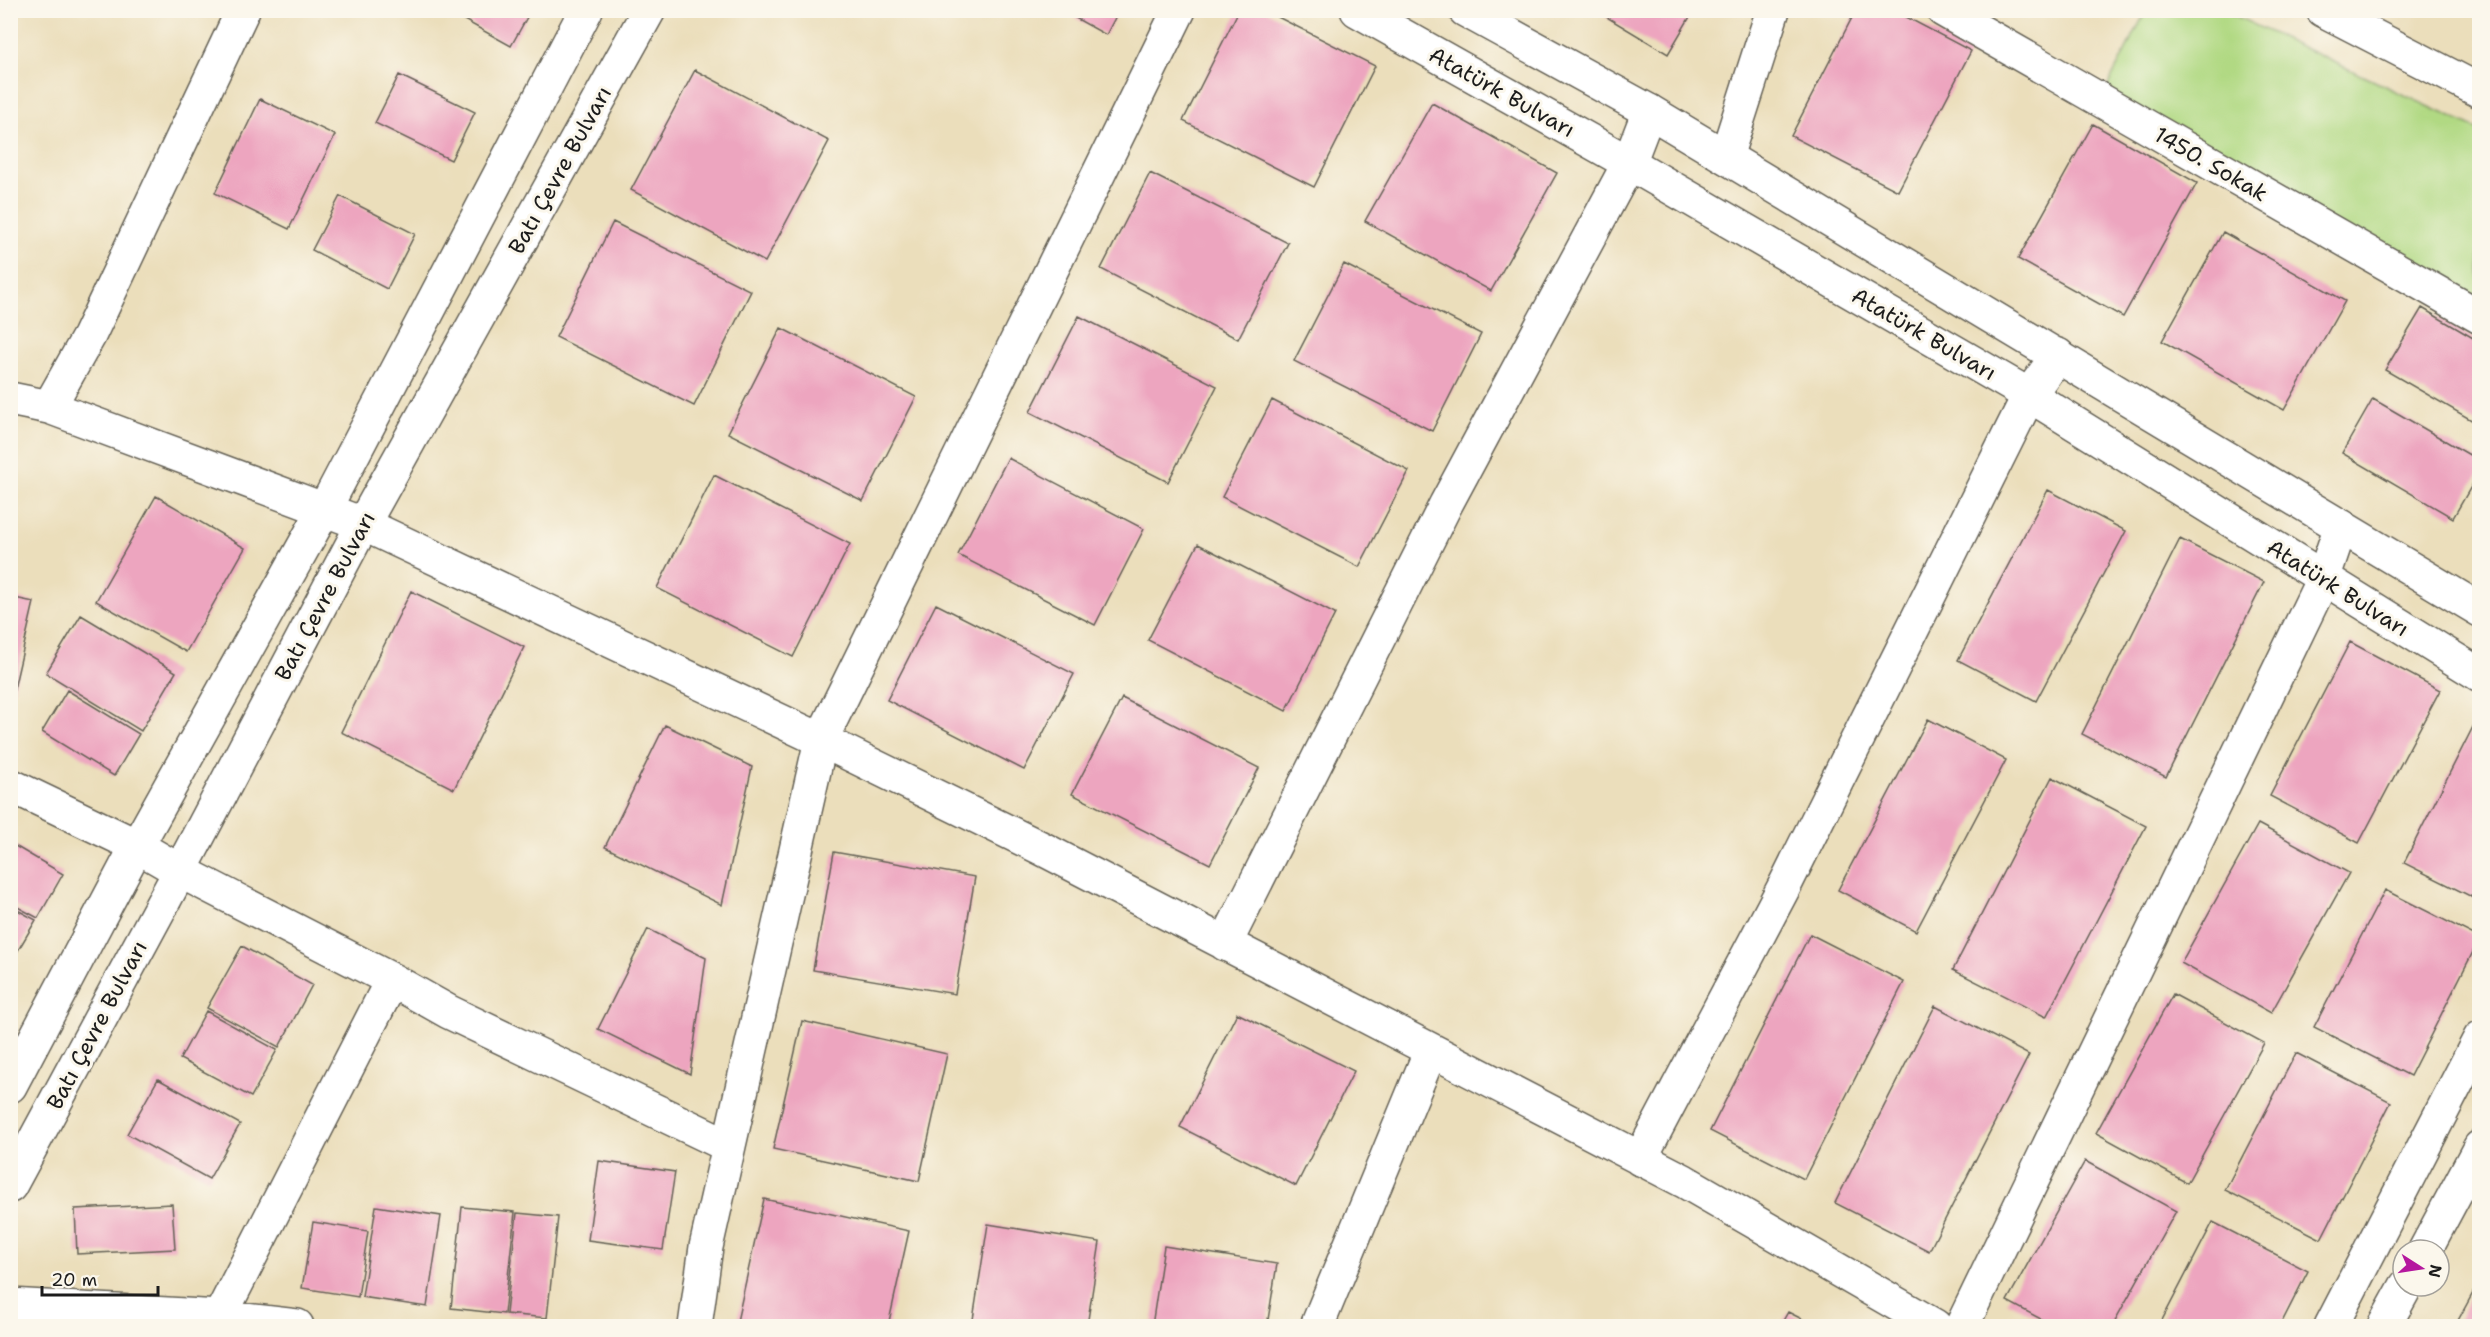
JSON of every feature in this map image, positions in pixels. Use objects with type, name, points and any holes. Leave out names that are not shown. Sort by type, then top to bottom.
[{"type":"street","points":[[49,407],[89,336],[243,10]]},
{"type":"street","name":"Batı Çevre Bulvarı","points":[[10,1086],[137,846],[324,510],[586,10]]},
{"type":"street","name":"Batı Çevre Bulvarı","points":[[10,1186],[363,524],[649,10]]},
{"type":"street","points":[[696,1326],[706,1246],[821,740],[1179,10]]},
{"type":"street","name":"Atatürk Bulvarı","points":[[1357,10],[1629,163],[2029,395],[2480,675]]},
{"type":"street","points":[[1465,10],[1649,111],[2480,610]]},
{"type":"street","points":[[1726,157],[1773,10]]},
{"type":"street","name":"1450. Sokak","points":[[1943,10],[2480,317]]},
{"type":"street","points":[[2323,10],[2480,91]]},
{"type":"street","points":[[1225,944],[1446,504],[1629,163],[1649,111]]},
{"type":"street","points":[[1640,1159],[1785,885],[2029,395],[2058,355]]},
{"type":"street","points":[[10,399],[49,407],[363,524],[821,740],[1041,848],[1684,1181],[1935,1326]]},
{"type":"street","points":[[1962,1326],[2323,579],[2341,526]]},
{"type":"street","points":[[10,785],[137,846],[180,871],[392,980],[449,1012],[729,1146]]},
{"type":"street","points":[[217,1322],[392,980]]},
{"type":"street","points":[[2331,1326],[2480,1038]]},
{"type":"street","points":[[1317,1326],[1431,1050]]},
{"type":"street","points":[[2431,1238],[2480,1147]]},
{"type":"street","points":[[2384,1326],[2399,1298]]},
{"type":"street","points":[[10,1305],[217,1322],[297,1326]]},
{"type":"green space","points":[[2146,11],[2225,11],[2479,130],[2479,305],[2105,91]]},
{"type":"building","points":[[446,10],[531,10],[511,46]]},
{"type":"building","points":[[1061,10],[1119,10],[1106,35]]},
{"type":"building","points":[[1239,10],[1264,10],[1375,66],[1314,187],[1183,121]]},
{"type":"building","points":[[1595,10],[1694,10],[1668,54]]},
{"type":"building","points":[[1856,10],[1893,10],[1971,51],[1898,191],[1791,136]]},
{"type":"building","points":[[695,70],[829,141],[765,262],[631,190]]},
{"type":"building","points":[[399,75],[475,112],[451,160],[375,123]]},
{"type":"building","points":[[260,99],[335,135],[289,229],[215,193]]},
{"type":"building","points":[[1432,103],[1557,173],[1491,291],[1365,221]]},
{"type":"building","points":[[2093,124],[2197,183],[2123,317],[2018,259]]},
{"type":"building","points":[[1150,173],[1288,243],[1238,339],[1101,269]]},
{"type":"building","points":[[340,196],[415,234],[387,289],[312,250]]},
{"type":"building","points":[[613,222],[751,291],[694,406],[556,337]]},
{"type":"building","points":[[2223,232],[2345,301],[2284,410],[2162,341]]},
{"type":"building","points":[[1344,264],[1481,334],[1432,431],[1294,361]]},
{"type":"building","points":[[2422,308],[2480,342],[2480,425],[2385,370]]},
{"type":"building","points":[[1079,316],[1217,386],[1168,482],[1030,412]]},
{"type":"building","points":[[781,328],[916,397],[863,501],[728,433]]},
{"type":"building","points":[[2373,399],[2480,461],[2480,471],[2453,518],[2342,453]]},
{"type":"building","points":[[1272,400],[1409,471],[1359,567],[1222,497]]},
{"type":"building","points":[[1008,458],[1144,529],[1095,625],[958,555]]},
{"type":"building","points":[[714,475],[850,544],[793,657],[657,588]]},
{"type":"building","points":[[2048,490],[2126,531],[2036,701],[1958,660]]},
{"type":"building","points":[[156,496],[245,548],[186,652],[96,601]]},
{"type":"building","points":[[2180,539],[2264,582],[2166,777],[2082,734]]},
{"type":"building","points":[[1198,544],[1335,614],[1286,711],[1148,640]]},
{"type":"building","points":[[411,591],[524,647],[454,789],[341,732]]},
{"type":"building","points":[[10,597],[34,602],[11,702],[10,702]]},
{"type":"building","points":[[936,604],[1074,674],[1024,770],[887,700]]},
{"type":"building","points":[[81,615],[176,672],[141,731],[46,673]]},
{"type":"building","points":[[2350,642],[2440,690],[2359,843],[2270,796]]},
{"type":"building","points":[[67,690],[139,734],[114,776],[42,732]]},
{"type":"building","points":[[1122,698],[1259,768],[1210,864],[1072,794]]},
{"type":"building","points":[[2480,713],[2480,901],[2404,863]]},
{"type":"building","points":[[1928,719],[2006,760],[1916,931],[1838,890]]},
{"type":"building","points":[[665,725],[752,767],[722,905],[605,847]]},
{"type":"building","points":[[2052,777],[2146,826],[2046,1017],[1953,970]]},
{"type":"building","points":[[2258,824],[2349,873],[2271,1013],[2181,963]]},
{"type":"building","points":[[10,843],[63,874],[38,918],[10,903]]},
{"type":"building","points":[[834,852],[975,877],[955,994],[813,970]]},
{"type":"building","points":[[2385,890],[2480,938],[2410,1076],[2314,1027]]},
{"type":"building","points":[[10,906],[36,920],[10,964]]},
{"type":"building","points":[[648,929],[706,958],[690,1074],[598,1029]]},
{"type":"building","points":[[1810,934],[1904,982],[1804,1179],[1710,1131]]},
{"type":"building","points":[[242,946],[312,985],[279,1047],[207,1008]]},
{"type":"building","points":[[2173,994],[2264,1043],[2187,1183],[2096,1133]]},
{"type":"building","points":[[1935,1006],[2029,1055],[1929,1251],[1835,1203]]},
{"type":"building","points":[[206,1011],[277,1050],[251,1097],[180,1059]]},
{"type":"building","points":[[1237,1013],[1354,1071],[1296,1186],[1180,1127]]},
{"type":"building","points":[[802,1021],[947,1054],[919,1181],[773,1149]]},
{"type":"building","points":[[2296,1053],[2391,1102],[2321,1239],[2225,1190]]},
{"type":"building","points":[[158,1079],[240,1124],[209,1179],[127,1134]]},
{"type":"building","points":[[599,1161],[675,1172],[663,1250],[588,1240]]},
{"type":"building","points":[[2085,1161],[2176,1211],[2112,1326],[2054,1326],[2007,1301]]},
{"type":"building","points":[[764,1199],[909,1231],[888,1326],[736,1326]]},
{"type":"building","points":[[172,1204],[175,1249],[77,1254],[75,1209]]},
{"type":"building","points":[[376,1206],[441,1216],[427,1307],[362,1297]]},
{"type":"building","points":[[462,1207],[515,1212],[504,1314],[451,1308]]},
{"type":"building","points":[[517,1213],[558,1217],[547,1318],[506,1314]]},
{"type":"building","points":[[313,1222],[368,1231],[358,1297],[302,1288]]},
{"type":"building","points":[[2213,1222],[2308,1271],[2280,1326],[2159,1326]]},
{"type":"building","points":[[988,1224],[1100,1242],[1087,1326],[972,1326]]},
{"type":"building","points":[[1164,1246],[1277,1264],[1267,1326],[1152,1326]]},
{"type":"building","points":[[2480,1280],[2480,1326],[2455,1326]]},
{"type":"building","points":[[1788,1312],[1816,1326],[1780,1326]]}]
